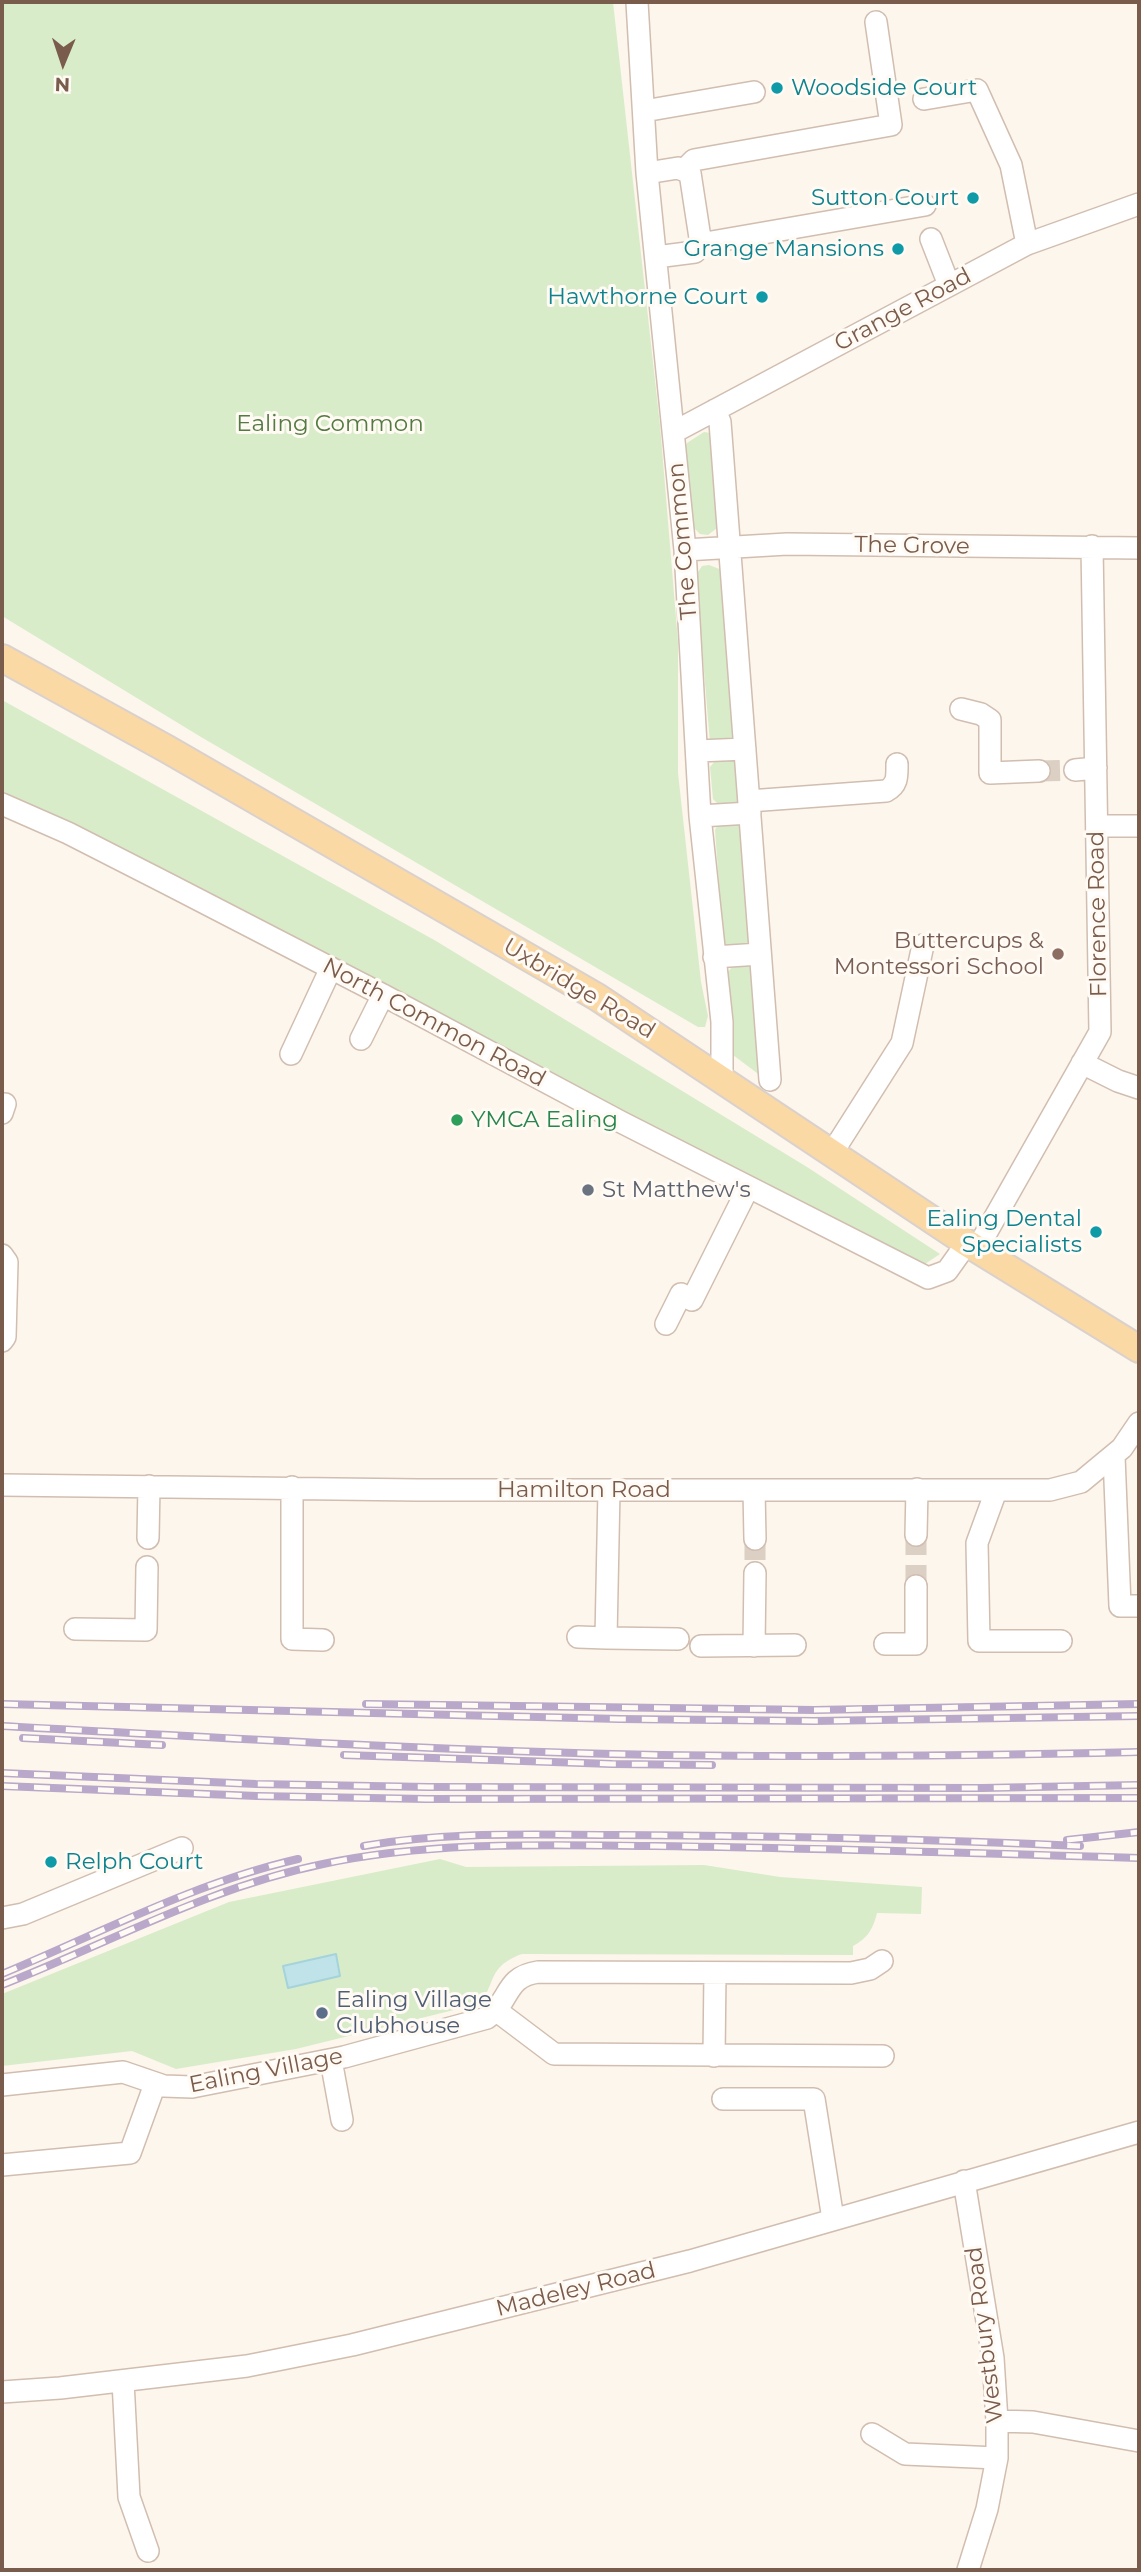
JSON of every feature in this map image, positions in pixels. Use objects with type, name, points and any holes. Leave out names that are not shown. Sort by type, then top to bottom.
[{"type":"main road","name":"Uxbridge Road","points":[[2,658],[167,749],[585,990],[972,1246],[1139,1349]]},
{"type":"street","name":"The Common","points":[[637,2],[648,173],[685,550],[700,816],[722,1023],[722,1080]]},
{"type":"street","points":[[685,169],[694,160],[891,125],[876,22]]},
{"type":"street","points":[[924,99],[977,90],[1011,165],[1027,244]]},
{"type":"street","points":[[644,111],[754,92]]},
{"type":"street","points":[[648,173],[673,169],[685,169],[690,173],[700,244],[695,252],[656,257]]},
{"type":"street","name":"Grange Road","points":[[674,432],[1027,244],[1139,204]]},
{"type":"street","points":[[700,244],[925,205]]},
{"type":"street","points":[[931,239],[949,285]]},
{"type":"street","points":[[715,410],[720,422],[770,1080]]},
{"type":"street","name":"The Grove","points":[[685,550],[787,544],[1139,548]]},
{"type":"street","name":"Florence Road","points":[[972,1246],[1100,1032],[1097,826],[1085,769],[1092,547]]},
{"type":"street","points":[[961,709],[981,714],[990,720],[990,773],[1039,771]]},
{"type":"street","points":[[698,751],[745,749]]},
{"type":"street","points":[[700,816],[750,807],[886,791],[896,782],[897,764]]},
{"type":"street","name":"North Common Road","points":[[2,804],[68,833],[383,995],[748,1188],[928,1278],[947,1271],[972,1246]]},
{"type":"street","points":[[1097,826],[1139,826]]},
{"type":"street","points":[[832,1153],[902,1043],[923,945]]},
{"type":"street","points":[[714,957],[760,954]]},
{"type":"street","points":[[291,1054],[331,968]]},
{"type":"street","points":[[361,1039],[383,995]]},
{"type":"street","points":[[1082,1063],[1139,1088]]},
{"type":"street","points":[[666,1324],[681,1294],[692,1300],[748,1188]]},
{"type":"street","points":[[2,1255],[7,1262],[5,1337],[2,1341]]},
{"type":"street","name":"Hamilton Road","points":[[2,1485],[609,1490],[1050,1490],[1082,1482],[1114,1456],[1139,1423]]},
{"type":"street","points":[[1114,1456],[1120,1606],[1139,1606]]},
{"type":"street","points":[[148,1538],[149,1486]]},
{"type":"street","points":[[292,1487],[292,1639],[323,1640]]},
{"type":"street","points":[[916,1535],[917,1489]]},
{"type":"street","points":[[606,1637],[609,1490]]},
{"type":"street","points":[[754,1490],[755,1539]]},
{"type":"street","points":[[996,1491],[977,1543],[979,1641],[1061,1641]]},
{"type":"street","points":[[75,1629],[146,1630],[147,1567]]},
{"type":"street","points":[[754,1646],[755,1573]]},
{"type":"street","points":[[885,1644],[916,1644],[916,1586]]},
{"type":"street","points":[[578,1637],[678,1639]]},
{"type":"street","points":[[701,1646],[795,1645]]},
{"type":"street","points":[[2,1918],[23,1914],[182,1848]]},
{"type":"street","points":[[882,1961],[870,1969],[851,1973],[527,1974],[510,1985],[497,2011],[554,2054],[883,2056]]},
{"type":"street","points":[[715,1973],[715,2056]]},
{"type":"street","name":"Ealing Village","points":[[2,2085],[123,2072],[171,2088],[192,2087],[331,2060],[475,2023],[497,2011]]},
{"type":"street","points":[[331,2060],[342,2120]]},
{"type":"street","points":[[2,2165],[130,2153],[155,2084]]},
{"type":"street","points":[[723,2099],[814,2099],[833,2219]]},
{"type":"street","name":"Madeley Road","points":[[2,2392],[247,2366],[352,2346],[654,2271],[1139,2132]]},
{"type":"street","name":"Westbury Road","points":[[964,2181],[993,2358],[997,2421],[997,2458],[987,2509],[968,2570]]},
{"type":"street","points":[[123,2381],[129,2497],[148,2551]]},
{"type":"street","points":[[997,2421],[1033,2422],[1139,2441]]},
{"type":"street","points":[[872,2434],[905,2454],[997,2458]]},
{"type":"green space","name":"Ealing Common","points":[[2,2],[613,2],[660,425],[678,642],[678,773],[701,982],[708,1016],[705,1027],[698,1027],[201,737],[2,616]]},
{"type":"green space","points":[[704,432],[710,433],[721,525],[708,535],[700,534],[692,526],[685,448],[687,443]]},
{"type":"green space","points":[[709,565],[722,570],[739,741],[710,743],[696,575],[702,566]]},
{"type":"green space","points":[[2,700],[436,941],[807,1167],[940,1254],[925,1264],[901,1255],[2,793]]},
{"type":"green space","points":[[724,759],[741,765],[741,805],[722,808],[713,799],[710,767],[715,761]]},
{"type":"green space","points":[[720,821],[738,821],[746,828],[751,940],[739,947],[725,945],[723,940],[715,830]]},
{"type":"green space","points":[[751,963],[765,1079],[733,1055],[726,977],[735,966]]},
{"type":"green space","points":[[440,1859],[466,1867],[704,1865],[780,1877],[922,1887],[921,1914],[877,1913],[869,1932],[853,1946],[853,1955],[522,1954],[501,1966],[482,1999],[474,2005],[296,2049],[176,2069],[132,2051],[2,2066],[2,1994],[229,1902]]},
{"type":"water","points":[[336,1954],[340,1976],[288,1988],[283,1966]]},
{"type":"tunnel","points":[[1039,771],[1075,770]]},
{"type":"tunnel","points":[[916,1535],[916,1586]]},
{"type":"tunnel","points":[[755,1539],[755,1573]]},
{"type":"railway","points":[[2,1704],[620,1719],[814,1721],[1139,1716]]},
{"type":"railway","points":[[366,1704],[814,1710],[1139,1704]]},
{"type":"railway","points":[[2,1726],[384,1746],[613,1754],[876,1756],[1139,1752]]},
{"type":"railway","points":[[23,1738],[162,1745]]},
{"type":"railway","points":[[344,1755],[712,1765]]},
{"type":"railway","points":[[2,1773],[256,1784],[428,1787],[982,1788],[1139,1785]]},
{"type":"railway","points":[[2,1786],[257,1796],[426,1799],[1139,1798]]},
{"type":"railway","points":[[1067,1840],[1139,1832]]},
{"type":"railway","points":[[364,1846],[427,1838],[522,1835],[849,1838],[1080,1846]]},
{"type":"railway","points":[[2,1985],[160,1917],[239,1887],[323,1864],[406,1851],[572,1845],[1139,1858]]},
{"type":"railway","points":[[2,1974],[184,1895],[259,1869],[298,1859]]},
{"type":"place","name":"Woodside Court","points":[[777,88]]},
{"type":"place","name":"Sutton Court","points":[[973,198]]},
{"type":"place","name":"Grange Mansions","points":[[898,249]]},
{"type":"place","name":"Hawthorne Court","points":[[762,297]]},
{"type":"place","name":"Buttercups & Montessori School","points":[[1058,954]]},
{"type":"place","name":"YMCA Ealing","points":[[457,1120]]},
{"type":"place","name":"St Matthew's","points":[[588,1190]]},
{"type":"place","name":"Ealing Dental Specialists","points":[[1096,1232]]},
{"type":"place","name":"Relph Court","points":[[51,1862]]},
{"type":"place","name":"Ealing Village Clubhouse","points":[[322,2013]]}]
